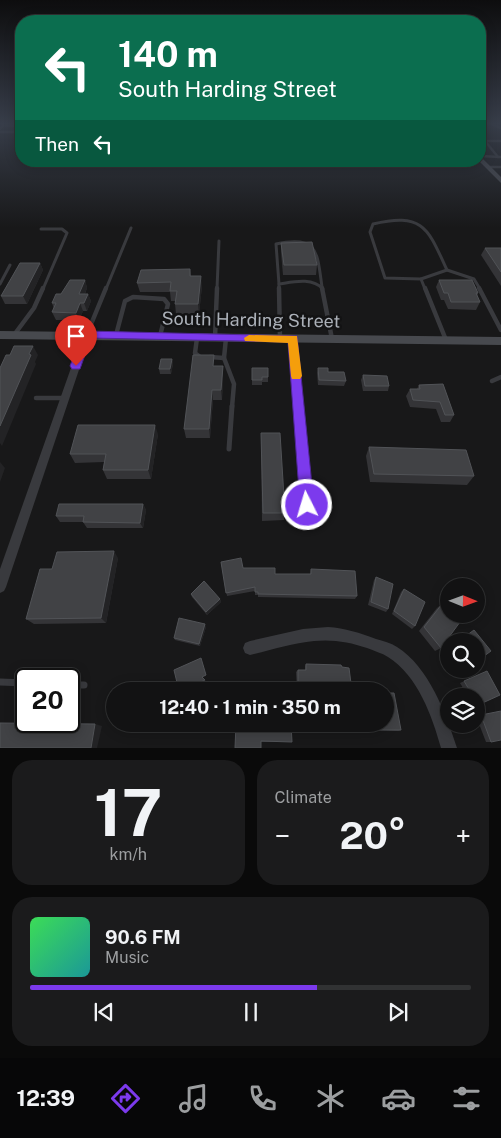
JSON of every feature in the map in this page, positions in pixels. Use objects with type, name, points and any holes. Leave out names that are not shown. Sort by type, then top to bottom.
[{"type":"street","points":[[486,163],[501,181]]},
{"type":"street","points":[[0,587],[87,334]]},
{"type":"street","name":"South Harding Street","points":[[4,336],[87,334],[197,338],[501,341]]},
{"type":"street","points":[[250,648],[298,637],[338,634],[354,637],[394,653],[411,669],[427,694],[442,726],[449,748]]},
{"type":"lane","points":[[490,167],[501,167]]},
{"type":"lane","points":[[447,270],[428,231],[422,226],[397,221],[382,221],[373,224],[370,232],[385,278],[421,279],[447,270],[474,279],[501,330]]},
{"type":"lane","points":[[87,334],[131,228]]},
{"type":"lane","points":[[4,336],[34,308],[66,241],[67,233],[62,229],[41,229]]},
{"type":"lane","points":[[220,241],[220,338],[224,358],[234,384],[229,448]]},
{"type":"lane","points":[[280,339],[276,244],[300,242],[310,243],[317,254],[332,339]]},
{"type":"lane","points":[[0,284],[10,265]]},
{"type":"lane","points":[[421,279],[446,340]]},
{"type":"lane","points":[[279,284],[314,282],[322,287]]},
{"type":"lane","points":[[116,335],[124,301],[133,297],[164,299],[168,304],[160,336]]},
{"type":"lane","points":[[197,338],[195,352],[198,357],[224,358]]},
{"type":"lane","points":[[293,339],[307,505]]},
{"type":"lane","points":[[492,381],[501,377]]},
{"type":"lane","points":[[36,398],[64,398]]},
{"type":"lane","points":[[0,682],[15,683]]},
{"type":"building","points":[[312,242],[317,265],[284,265],[281,243]]},
{"type":"building","points":[[485,248],[501,248],[501,272]]},
{"type":"building","points":[[20,263],[40,263],[23,296],[1,296]]},
{"type":"building","points":[[190,269],[190,276],[201,276],[198,304],[175,304],[177,291],[170,291],[171,282],[137,283],[141,270]]},
{"type":"building","points":[[70,280],[85,280],[79,294],[88,294],[84,303],[80,303],[76,313],[52,312],[56,303],[52,303],[56,294],[61,294]]},
{"type":"building","points":[[439,280],[472,280],[480,302],[451,302],[448,293],[444,293]]},
{"type":"building","points":[[14,346],[33,346],[29,354],[31,355],[0,426],[0,368],[6,355],[10,355]]},
{"type":"building","points":[[193,355],[214,355],[213,366],[223,366],[221,390],[212,390],[209,429],[184,429]]},
{"type":"building","points":[[161,359],[172,359],[170,369],[159,369]]},
{"type":"building","points":[[252,368],[268,368],[268,377],[262,377],[262,380],[252,380]]},
{"type":"building","points":[[318,368],[328,368],[328,372],[344,372],[346,381],[319,380]]},
{"type":"building","points":[[363,375],[387,376],[389,386],[365,386]]},
{"type":"building","points":[[443,384],[454,415],[445,415],[440,402],[413,400],[410,389],[420,389],[419,385]]},
{"type":"building","points":[[78,425],[155,425],[148,470],[103,470],[106,454],[70,454]]},
{"type":"building","points":[[261,433],[280,433],[285,513],[263,513]]},
{"type":"building","points":[[369,447],[466,450],[474,476],[374,474]]},
{"type":"building","points":[[59,504],[143,504],[140,523],[83,522],[84,516],[56,516]]},
{"type":"building","points":[[114,551],[101,618],[26,619],[40,569],[52,569],[57,552]]},
{"type":"building","points":[[241,558],[243,568],[275,568],[275,574],[311,574],[311,569],[355,571],[357,596],[258,594],[258,592],[255,592],[255,587],[226,593],[221,562]]},
{"type":"building","points":[[376,577],[393,584],[388,609],[371,602]]},
{"type":"building","points":[[204,581],[220,599],[206,612],[191,594]]},
{"type":"building","points":[[404,589],[425,602],[415,626],[394,611]]},
{"type":"building","points":[[440,607],[440,623],[459,623],[452,633],[440,633],[440,647],[424,627]]},
{"type":"building","points":[[179,618],[205,624],[199,644],[174,638]]},
{"type":"building","points":[[485,644],[491,651],[485,655]]},
{"type":"building","points":[[201,658],[206,675],[202,677],[205,680],[201,682],[177,682],[174,670]]},
{"type":"building","points":[[306,664],[341,665],[342,667],[349,668],[351,682],[298,682],[298,670],[306,670]]},
{"type":"building","points":[[487,671],[500,695],[485,702],[485,688],[468,688],[464,681],[471,678],[485,678],[485,672]]},
{"type":"building","points":[[394,693],[401,730],[394,730]]},
{"type":"building","points":[[501,711],[501,740],[491,742],[485,726],[485,714]]},
{"type":"building","points":[[0,723],[15,723],[15,733],[80,733],[80,724],[95,724],[91,748],[0,748]]},
{"type":"building","points":[[236,732],[291,732],[292,742],[261,741],[261,748],[235,748]]},
{"type":"slow traffic","points":[[249,338],[293,339],[296,376]]},
{"type":"route","points":[[76,366],[87,334],[293,339],[307,505]]}]
